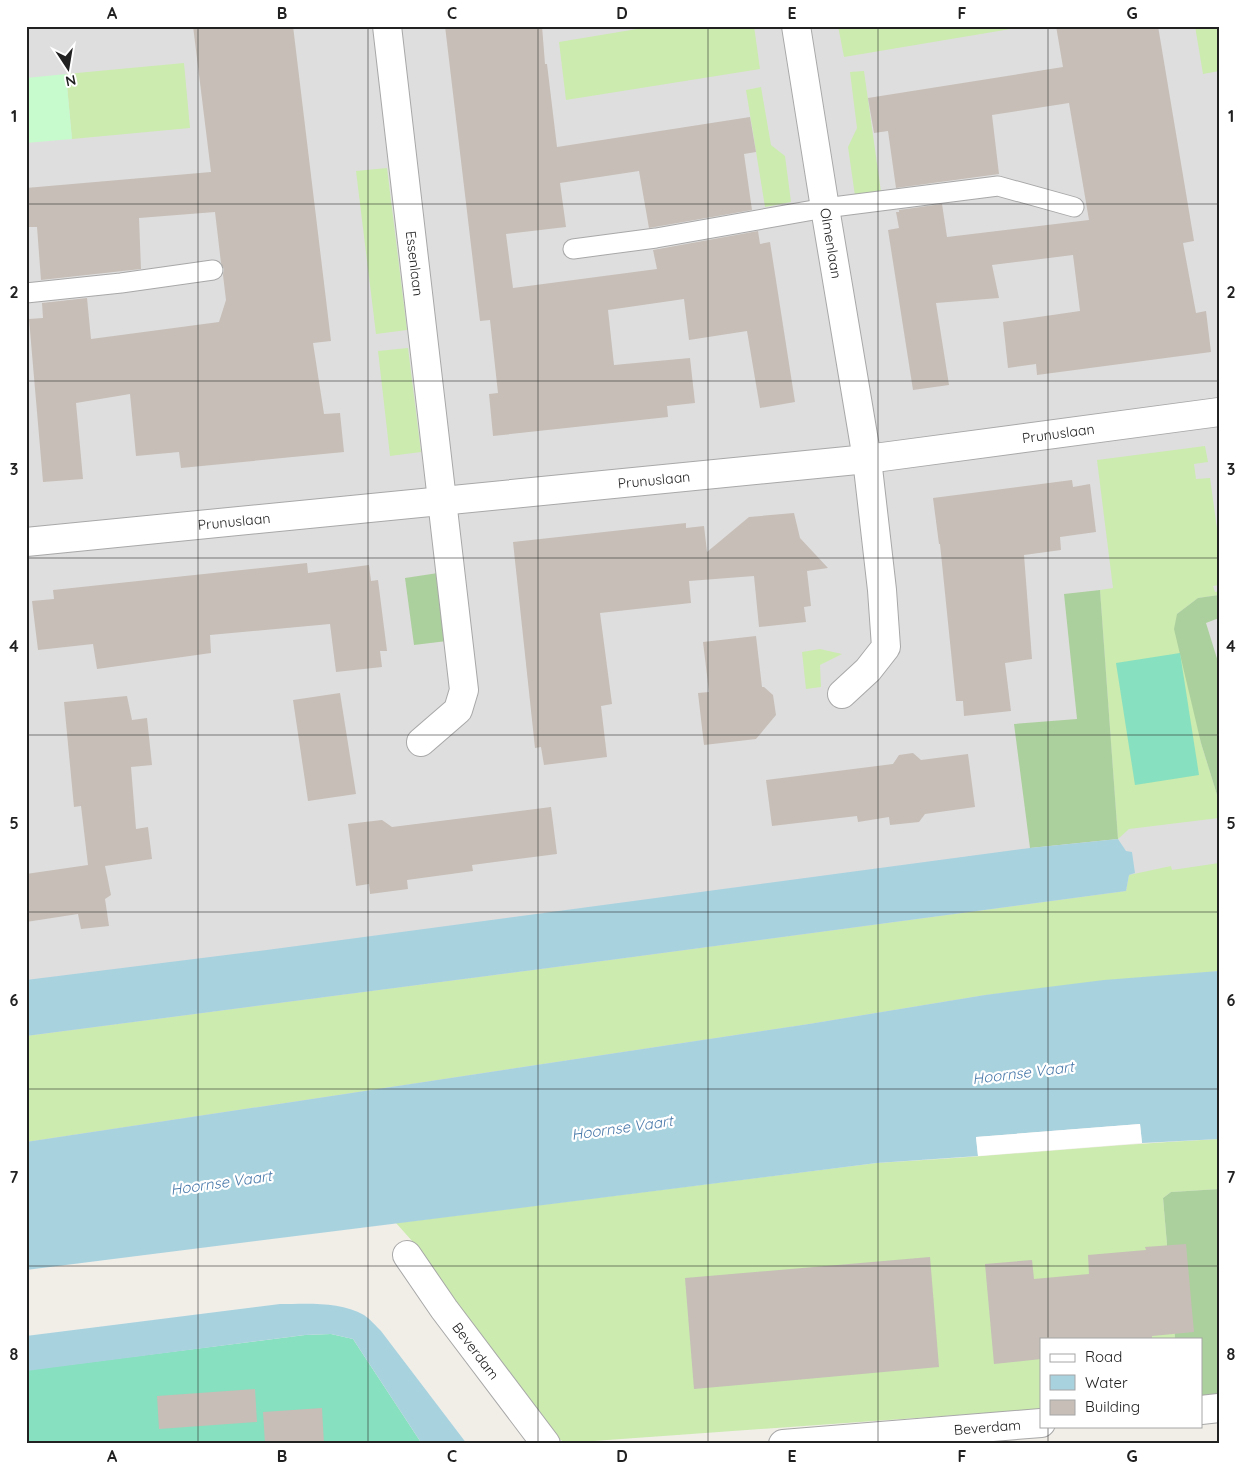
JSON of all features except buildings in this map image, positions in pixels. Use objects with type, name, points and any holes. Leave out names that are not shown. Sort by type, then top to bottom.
[{"type":"street","name":"Essenlaan","points":[[387,26],[442,501]]},
{"type":"street","name":"Olmenlaan","points":[[796,26],[867,459]]},
{"type":"street","name":"Prunuslaan","points":[[26,542],[867,459],[1219,413]]},
{"type":"street","points":[[842,694],[868,670],[886,648],[882,590],[867,459]]},
{"type":"street","points":[[421,742],[458,710],[464,690],[442,501]]},
{"type":"street","name":"Beverdam","points":[[407,1255],[444,1309],[546,1444]]},
{"type":"street","points":[[1202,1410],[1219,1408]]},
{"type":"street","name":"Beverdam","points":[[783,1444],[1040,1422]]},
{"type":"lane","points":[[572,250],[656,238],[825,208],[998,186],[1074,207]]},
{"type":"lane","points":[[26,293],[121,283],[213,270]]},
{"type":"shaded area","points":[[26,26],[1219,26],[1219,1032],[26,1181]]},
{"type":"green space","points":[[655,26],[754,26],[760,69],[566,100],[559,42]]},
{"type":"green space","points":[[838,26],[1028,26],[844,57]]},
{"type":"green space","points":[[1195,26],[1219,26],[1219,71],[1203,74]]},
{"type":"green space","points":[[184,63],[190,128],[72,139],[66,74]]},
{"type":"green space","points":[[864,71],[881,192],[855,196],[848,147],[857,128],[850,72]]},
{"type":"green space","points":[[66,74],[72,139],[26,143],[26,78]]},
{"type":"green space","points":[[761,87],[771,145],[785,156],[791,202],[765,207],[746,90]]},
{"type":"green space","points":[[387,168],[407,330],[376,334],[356,171]]},
{"type":"green space","points":[[408,348],[421,452],[390,456],[378,351]]},
{"type":"green space","points":[[1205,446],[1208,462],[1194,464],[1196,479],[1210,478],[1219,543],[1219,585],[1213,586],[1215,592],[1219,591],[1219,595],[1198,598],[1177,614],[1201,743],[1219,801],[1219,818],[1129,829],[1118,839],[1100,590],[1113,588],[1097,460]]},
{"type":"green space","points":[[438,573],[447,641],[414,645],[405,578]]},
{"type":"green space","points":[[1100,590],[1118,839],[1030,848],[1014,724],[1077,719],[1064,594]]},
{"type":"green space","points":[[1219,595],[1219,618],[1206,623],[1219,665],[1219,801],[1201,743],[1174,629],[1177,614],[1198,598]]},
{"type":"green space","points":[[820,649],[842,654],[820,665],[821,687],[806,689],[802,652]]},
{"type":"green space","points":[[1180,653],[1199,775],[1135,785],[1116,663]]},
{"type":"green space","points":[[1219,863],[1219,971],[985,995],[809,1024],[26,1142],[26,1036],[1126,891],[1129,875],[1171,866],[1172,870]]},
{"type":"green space","points":[[1219,1139],[1219,1189],[1171,1192],[1163,1198],[1175,1338],[1040,1338],[1040,1409],[566,1443],[542,1429],[413,1242],[396,1223],[877,1163]]},
{"type":"green space","points":[[1219,1189],[1219,1395],[1202,1397],[1202,1338],[1175,1338],[1163,1198],[1171,1192]]},
{"type":"green space","points":[[331,1334],[353,1339],[422,1444],[26,1444],[26,1370],[305,1335]]},
{"type":"water","points":[[1118,839],[1126,851],[1132,852],[1135,873],[1129,875],[1126,891],[26,1036],[26,980],[259,951],[1030,848]]},
{"type":"water","name":"Hoornse Vaart","points":[[1219,971],[1219,1139],[1142,1143],[1140,1124],[976,1137],[978,1156],[877,1163],[26,1270],[26,1142],[809,1024],[985,995],[1104,980]]},
{"type":"water","points":[[280,1304],[334,1305],[345,1307],[364,1315],[381,1331],[467,1444],[422,1444],[353,1339],[331,1334],[305,1335],[26,1371],[26,1336]]},
{"type":"pier","points":[[1140,1124],[1142,1143],[978,1156],[976,1137]]}]
